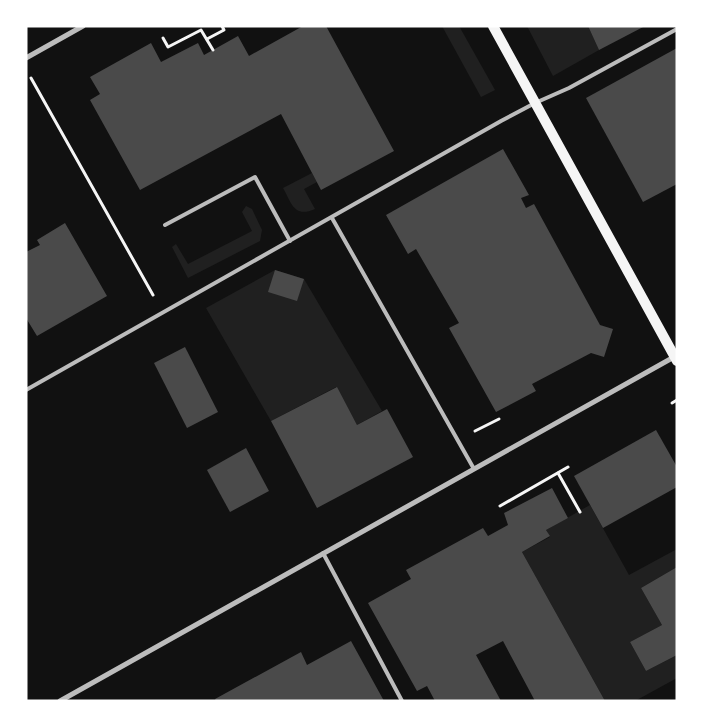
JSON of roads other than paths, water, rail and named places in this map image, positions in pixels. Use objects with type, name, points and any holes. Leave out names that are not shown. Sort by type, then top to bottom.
[{"type":"main road","points":[[493,26],[676,358]]},
{"type":"street","points":[[26,58],[83,26]]},
{"type":"street","points":[[60,701],[676,358]]},
{"type":"lane","points":[[26,390],[535,103],[569,88],[677,29]]},
{"type":"lane","points":[[165,225],[255,177],[290,241]]},
{"type":"lane","points":[[332,218],[474,469]]},
{"type":"lane","points":[[323,553],[402,701]]}]
